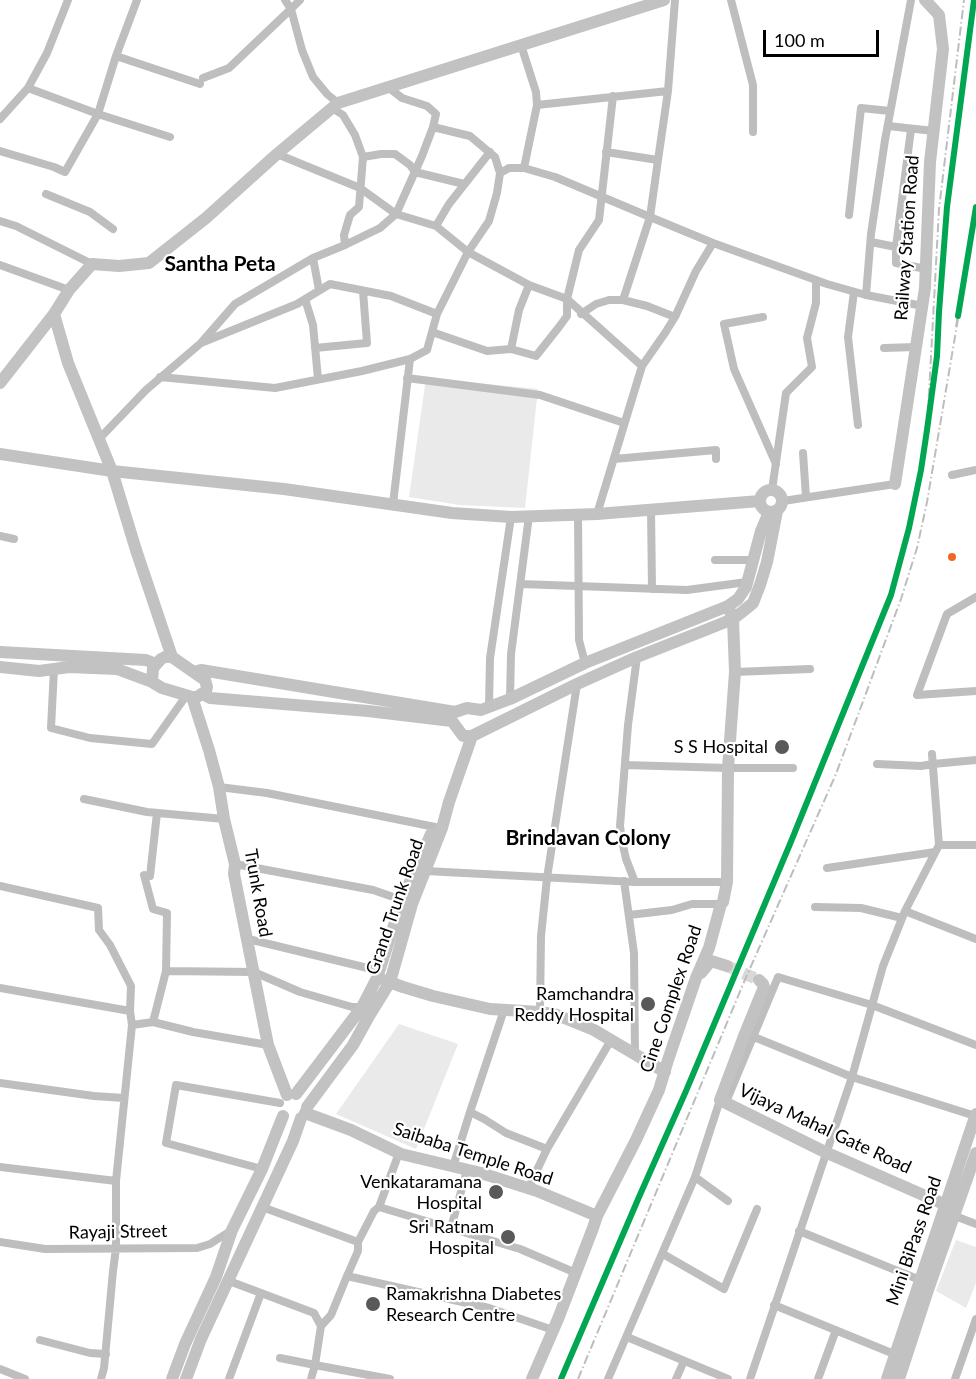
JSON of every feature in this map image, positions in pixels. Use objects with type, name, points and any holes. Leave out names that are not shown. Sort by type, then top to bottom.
[{"type":"main road","points":[[0,383],[54,314],[69,290],[92,264],[119,266],[150,262],[206,218],[335,106],[388,87],[664,0]]},
{"type":"main road","name":"Railway Station Road","points":[[895,484],[923,306],[930,162],[944,49],[939,15],[925,0]]},
{"type":"main road","points":[[54,314],[69,363],[112,471],[172,657],[194,672],[201,670],[454,716],[472,735]]},
{"type":"main road","points":[[0,454],[112,471],[285,489],[452,513],[511,517],[597,514],[760,501]]},
{"type":"main road","points":[[472,735],[637,657],[733,619],[753,603],[767,562],[776,508],[778,492],[766,491],[760,501],[762,508],[776,508]]},
{"type":"main road","points":[[0,667],[39,670],[69,667],[117,669],[162,688],[193,696],[454,716],[467,708],[485,709],[510,699],[585,663],[728,606],[746,587],[761,531],[776,508]]},
{"type":"main road","name":"Cine Complex Road","points":[[532,1379],[597,1216],[659,1090],[723,902],[727,882],[728,768],[735,672],[733,619],[728,606]]},
{"type":"main road","points":[[0,652],[146,660],[156,664]]},
{"type":"main road","points":[[152,682],[153,668],[156,664],[161,659],[172,657]]},
{"type":"main road","name":"Trunk Road","points":[[194,672],[207,682],[206,691],[193,696],[219,787],[268,1045],[288,1098]]},
{"type":"main road","points":[[288,1098],[304,1099],[304,1113],[293,1121],[283,1116],[280,1111],[288,1098],[362,1007],[378,975],[402,900],[435,827],[472,735],[483,721],[485,709]]},
{"type":"main road","name":"Grand Trunk Road","points":[[186,1379],[201,1339],[304,1113],[353,1045],[390,982],[412,904],[442,828],[448,802],[472,735]]},
{"type":"main road","points":[[696,978],[711,961],[727,966]]},
{"type":"main road","points":[[378,975],[403,987],[490,1009],[557,1015],[594,1030],[665,1072]]},
{"type":"main road","points":[[723,1101],[744,1036],[764,987],[759,980]]},
{"type":"main road","name":"Vijaya Mahal Gate Road","points":[[723,1101],[825,1152],[946,1205]]},
{"type":"main road","name":"Saibaba Temple Road","points":[[304,1113],[351,1130],[399,1153],[467,1170],[528,1189],[597,1216]]},
{"type":"main road","points":[[172,1379],[185,1344],[216,1277],[232,1230],[262,1169],[283,1116]]},
{"type":"main road","name":"Mini BiPass Road","points":[[887,1379],[900,1357],[920,1280],[976,1116]]},
{"type":"main road","points":[[899,1379],[900,1357],[955,1216],[976,1153]]},
{"type":"street","points":[[0,119],[28,88],[47,53],[68,0]]},
{"type":"street","points":[[0,151],[65,172],[98,114],[137,0]]},
{"type":"street","points":[[285,0],[291,9],[302,50],[313,77],[343,115],[355,135],[363,157],[359,207],[350,215],[344,234],[345,245]]},
{"type":"street","points":[[116,56],[202,81],[228,68],[300,0]]},
{"type":"street","points":[[623,300],[650,217],[668,91],[675,0]]},
{"type":"street","points":[[731,0],[753,85],[753,132]]},
{"type":"street","points":[[866,295],[871,242],[890,111],[911,0]]},
{"type":"street","points":[[521,45],[536,92],[537,105],[524,168]]},
{"type":"street","points":[[98,440],[146,390],[201,343],[235,304],[313,258],[380,228],[396,214],[416,172],[436,114],[426,106],[402,98],[388,87]]},
{"type":"street","points":[[28,88],[170,137]]},
{"type":"street","points":[[537,105],[668,91]]},
{"type":"street","points":[[432,332],[487,351],[511,349],[536,356],[567,316],[567,299],[579,250],[599,220],[613,96]]},
{"type":"street","points":[[849,215],[861,108],[890,111]]},
{"type":"street","points":[[888,126],[934,131]]},
{"type":"street","points":[[160,377],[275,388],[362,371],[410,358],[427,350],[437,314],[468,252],[489,221],[500,173],[495,157],[470,136],[433,127]]},
{"type":"street","points":[[911,129],[896,263],[926,269]]},
{"type":"street","points":[[436,226],[448,204],[490,152]]},
{"type":"street","points":[[606,152],[658,160]]},
{"type":"street","points":[[277,154],[360,188],[396,214],[436,226],[468,252],[529,285],[567,299],[581,314],[642,366]]},
{"type":"street","points":[[363,157],[395,154],[416,172],[464,184]]},
{"type":"street","points":[[500,173],[508,168],[524,168],[555,177],[712,243],[816,280],[866,295],[923,306]]},
{"type":"street","points":[[46,194],[90,212],[113,229]]},
{"type":"street","points":[[0,221],[16,226],[92,264]]},
{"type":"street","points":[[871,242],[896,247]]},
{"type":"street","points":[[597,514],[642,366],[675,317],[712,243]]},
{"type":"street","points":[[313,258],[320,290]]},
{"type":"street","points":[[0,265],[69,290]]},
{"type":"street","points":[[772,490],[786,393],[812,367],[807,338],[816,303],[816,280]]},
{"type":"street","points":[[201,343],[297,304],[330,284],[391,296],[437,314]]},
{"type":"street","points":[[511,349],[519,310],[529,285]]},
{"type":"street","points":[[315,348],[367,343],[363,291]]},
{"type":"street","points":[[854,292],[848,338],[858,425]]},
{"type":"street","points":[[305,299],[313,325],[318,380]]},
{"type":"street","points":[[581,314],[596,303],[623,300],[675,317]]},
{"type":"street","points":[[763,317],[724,324],[734,369],[776,464]]},
{"type":"street","points":[[884,348],[916,347]]},
{"type":"street","points":[[393,504],[410,358]]},
{"type":"street","points":[[407,378],[540,395],[624,423]]},
{"type":"street","points":[[614,459],[716,450],[716,459]]},
{"type":"street","points":[[803,453],[806,497]]},
{"type":"street","points":[[952,475],[976,470]]},
{"type":"street","points":[[776,508],[806,497],[895,484]]},
{"type":"street","points":[[651,509],[652,589]]},
{"type":"street","points":[[578,514],[579,640],[585,663]]},
{"type":"street","points":[[510,699],[511,654],[529,516]]},
{"type":"street","points":[[485,709],[490,658],[511,517]]},
{"type":"street","points":[[0,536],[14,539]]},
{"type":"street","points":[[715,560],[754,560]]},
{"type":"street","points":[[521,584],[687,590],[747,582]]},
{"type":"street","points":[[976,597],[946,614],[917,695],[976,691]]},
{"type":"street","points":[[635,882],[622,841],[620,825],[628,725],[637,657]]},
{"type":"street","points":[[54,669],[51,728],[90,738],[152,744],[193,696]]},
{"type":"street","points":[[735,672],[810,669]]},
{"type":"street","points":[[540,1012],[541,936],[547,878],[577,684]]},
{"type":"street","points":[[750,1379],[852,1077],[883,966],[904,915],[937,849],[932,759]]},
{"type":"street","points":[[877,764],[921,766],[932,759],[976,760]]},
{"type":"street","points":[[625,765],[793,768]]},
{"type":"street","points":[[219,787],[267,793],[435,827]]},
{"type":"street","points":[[84,799],[157,813],[224,819]]},
{"type":"street","points":[[153,1022],[166,971],[167,913],[153,909],[147,875],[157,813]]},
{"type":"street","points":[[827,868],[937,849],[976,845]]},
{"type":"street","points":[[235,864],[373,890],[402,900]]},
{"type":"street","points":[[426,871],[635,882],[727,882]]},
{"type":"street","points":[[624,881],[634,953],[635,1054]]},
{"type":"street","points":[[0,886],[98,908],[99,930],[110,945],[131,986],[132,1025],[116,1181],[116,1248],[106,1354],[101,1379]]},
{"type":"street","points":[[629,915],[672,910],[692,904],[721,904]]},
{"type":"street","points":[[815,907],[861,908],[904,915],[976,939]]},
{"type":"street","points":[[248,939],[378,975]]},
{"type":"street","points":[[166,971],[254,972],[300,992],[352,1007],[362,1007]]},
{"type":"street","points":[[608,1379],[695,1177],[723,1101],[754,1037],[778,977],[872,1005],[976,1045]]},
{"type":"street","points":[[0,988],[130,1011]]},
{"type":"street","points":[[453,1167],[504,1010]]},
{"type":"street","points":[[132,1025],[153,1022],[193,1032],[268,1045]]},
{"type":"street","points":[[754,1037],[852,1077],[976,1116]]},
{"type":"street","points":[[528,1189],[547,1149],[611,1040]]},
{"type":"street","points":[[0,1083],[124,1098]]},
{"type":"street","points":[[262,1169],[166,1143],[176,1085],[288,1098]]},
{"type":"street","points":[[470,1112],[506,1133],[547,1149]]},
{"type":"street","points":[[311,1379],[321,1326],[331,1315],[358,1251],[358,1242],[374,1211],[379,1208],[399,1153]]},
{"type":"street","points":[[0,1167],[116,1181]]},
{"type":"street","points":[[451,1228],[467,1170]]},
{"type":"street","points":[[695,1177],[728,1200]]},
{"type":"street","points":[[262,1207],[358,1242]]},
{"type":"street","points":[[379,1208],[520,1249],[576,1273]]},
{"type":"street","points":[[663,1254],[724,1289],[757,1209]]},
{"type":"street","points":[[955,1216],[976,1224]]},
{"type":"street","name":"Rayaji Street","points":[[0,1242],[45,1249],[197,1248],[210,1244],[232,1230]]},
{"type":"street","points":[[799,1231],[920,1280]]},
{"type":"street","points":[[347,1276],[489,1308],[553,1330]]},
{"type":"street","points":[[229,1281],[314,1313],[321,1326]]},
{"type":"street","points":[[229,1379],[261,1293]]},
{"type":"street","points":[[774,1305],[900,1357]]},
{"type":"street","points":[[818,1379],[836,1330]]},
{"type":"street","points":[[627,1337],[728,1379]]},
{"type":"street","points":[[40,1340],[90,1353],[106,1354]]},
{"type":"street","points":[[280,1358],[390,1379]]},
{"type":"street","points":[[676,1379],[684,1360]]},
{"type":"street","points":[[0,1369],[25,1379]]},
{"type":"shaded area","points":[[426,378],[538,389],[525,508],[460,505],[409,497]]},
{"type":"shaded area","points":[[399,1024],[458,1044],[416,1149],[336,1114]]},
{"type":"shaded area","points":[[956,1240],[976,1247],[976,1283],[966,1308],[936,1291]]},
{"type":"waterway","points":[[955,1379],[976,1319]]},
{"type":"tunnel","points":[[727,966],[759,980]]},
{"type":"railway","points":[[927,430],[939,209],[964,0]]},
{"type":"railway","points":[[956,327],[976,207]]},
{"type":"railway","points":[[578,1379],[744,982],[836,774],[901,599],[917,548],[927,502],[958,319]]},
{"type":"transit line","points":[[561,1379],[790,844],[891,595],[909,528],[927,430],[937,356],[947,207],[974,0]]},
{"type":"transit line","points":[[958,316],[976,207]]},
{"type":"place","name":"S S Hospital","points":[[782,747]]},
{"type":"place","name":"Ramchandra Reddy Hospital","points":[[648,1004]]},
{"type":"place","name":"Venkataramana Hospital","points":[[496,1192]]},
{"type":"place","name":"Sri Ratnam Hospital","points":[[508,1237]]},
{"type":"place","name":"Ramakrishna Diabetes Research Centre","points":[[373,1304]]},
{"type":"district","name":"Santha Peta","points":[[220,264]]},
{"type":"district","name":"Brindavan Colony","points":[[588,838]]}]
